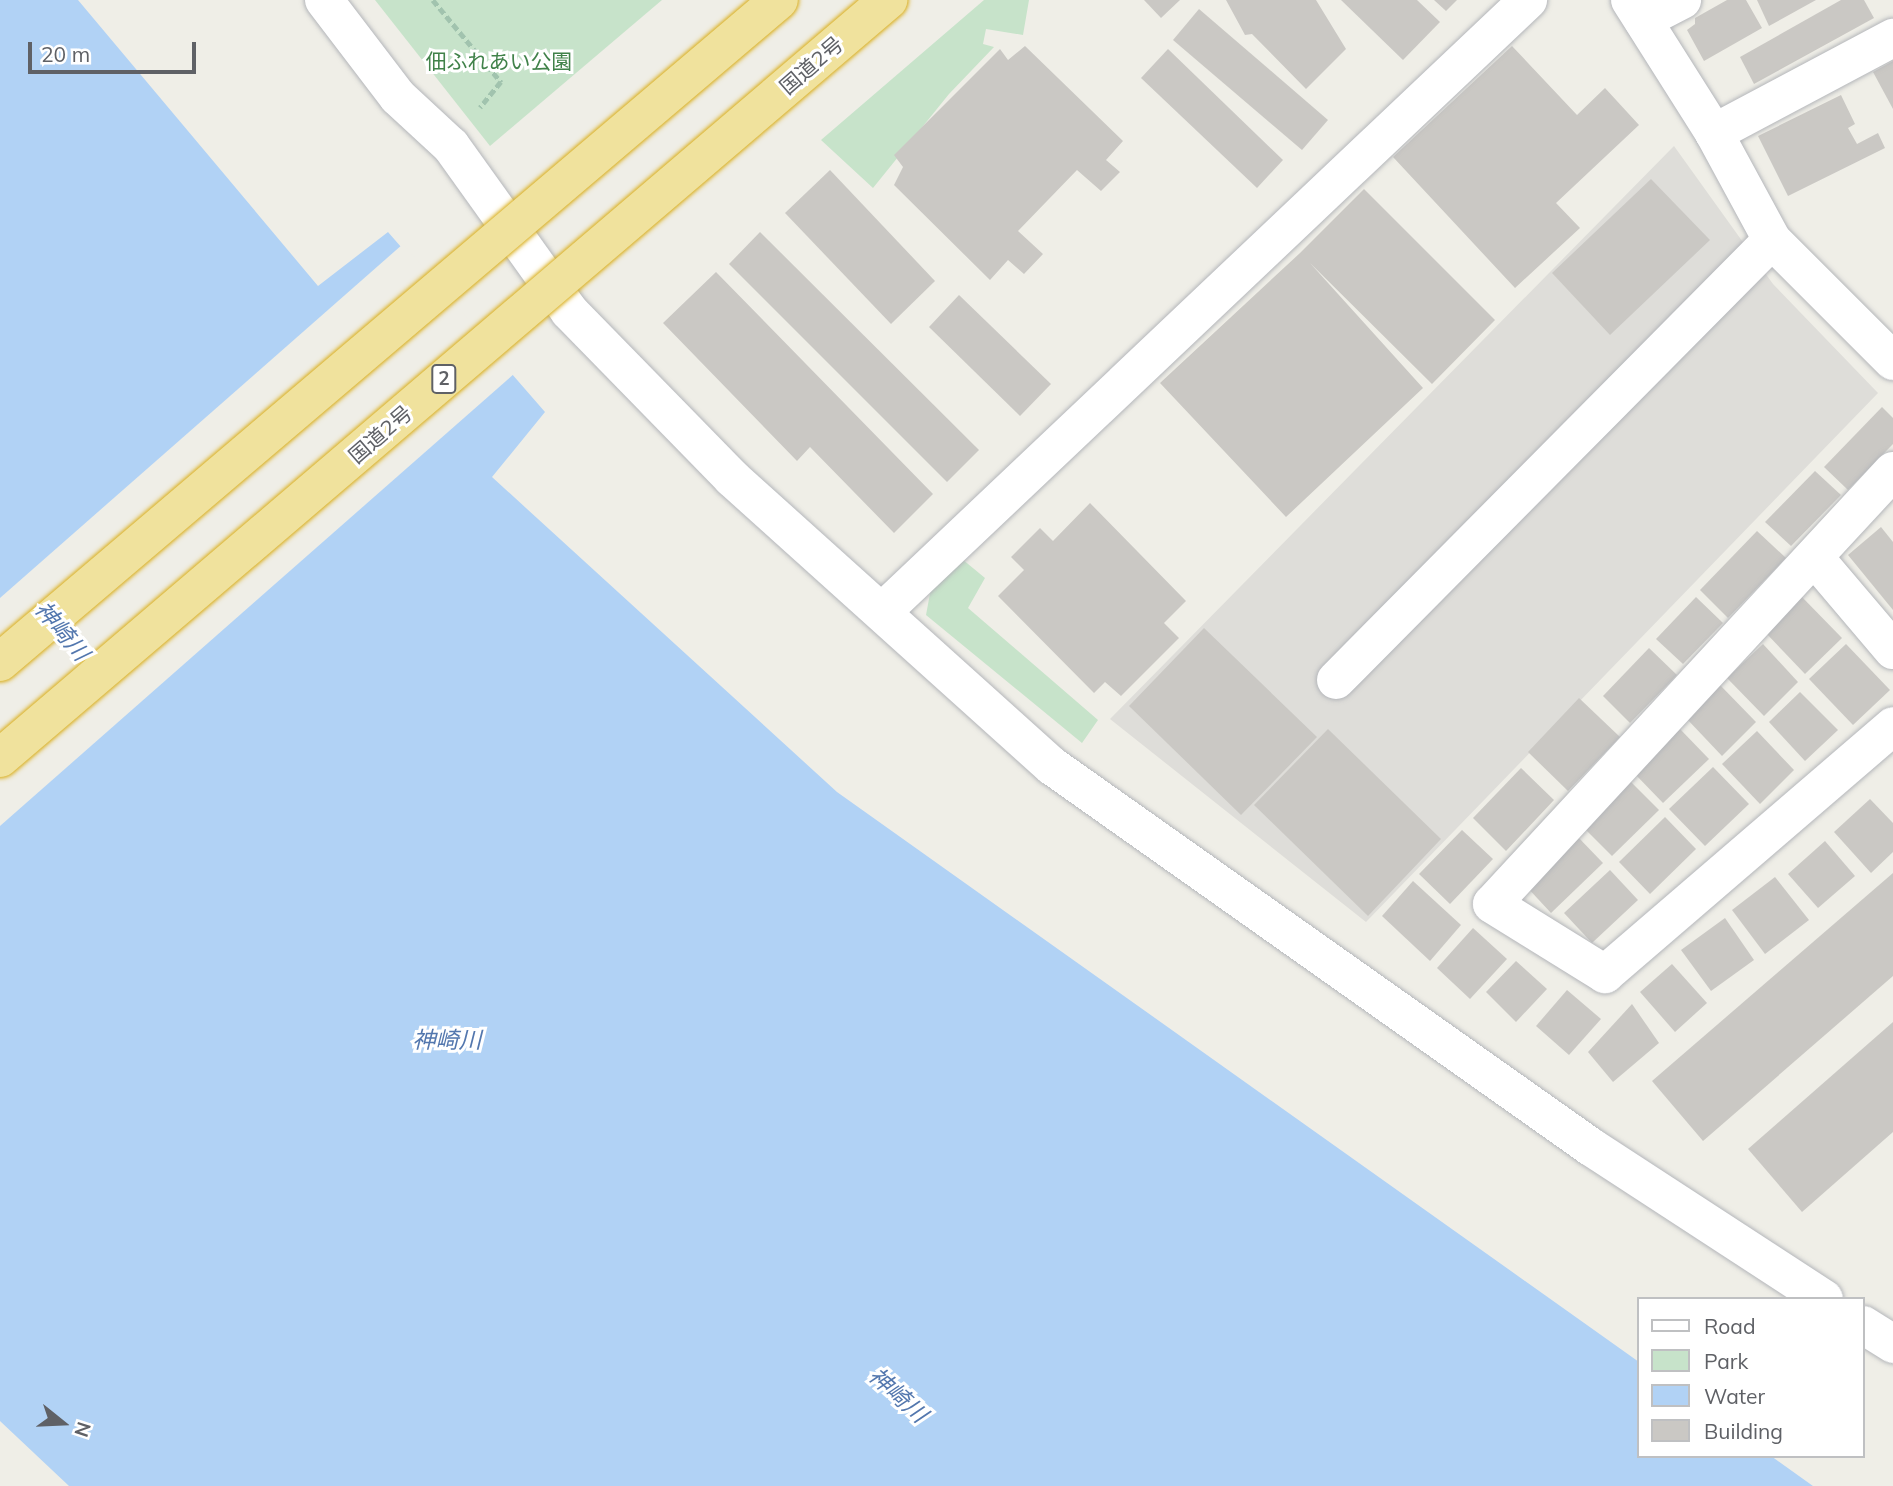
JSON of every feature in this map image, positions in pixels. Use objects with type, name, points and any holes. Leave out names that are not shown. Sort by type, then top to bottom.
[{"type":"highway","points":[[0,662],[779,0]]},
{"type":"highway","name":"国道2号","points":[[0,758],[888,0]]},
{"type":"street","points":[[324,0],[398,97],[451,146],[569,311],[732,478],[1052,766],[1591,1147],[1821,1297]]},
{"type":"street","points":[[881,612],[1528,0]]},
{"type":"street","points":[[1682,0],[1636,10],[1714,133],[1772,240],[1893,361]]},
{"type":"street","points":[[1714,133],[1893,37]]},
{"type":"street","points":[[1336,680],[1772,240]]},
{"type":"street","points":[[1893,471],[1492,904],[1605,974],[1893,726]]},
{"type":"street","points":[[1814,557],[1893,650]]},
{"type":"street","points":[[1865,1326],[1893,1344]]},
{"type":"path","points":[[433,0],[501,82],[451,146]]},
{"type":"shaded area","points":[[1674,146],[1773,284],[1878,393],[1366,922],[1110,719]]},
{"type":"green space","name":"佃ふれあい公園","points":[[375,0],[662,0],[490,146]]},
{"type":"green space","points":[[984,0],[1029,0],[1023,35],[986,29],[983,44],[994,47],[949,94],[873,188],[821,140]]},
{"type":"green space","points":[[962,559],[985,578],[968,608],[1098,720],[1082,743],[926,615],[932,583]]},
{"type":"water","name":"神崎川","points":[[0,0],[78,0],[318,286],[388,232],[545,412],[492,477],[837,792],[1638,1361],[1638,1458],[1774,1458],[1813,1486],[69,1486],[0,1421]]},
{"type":"pier","points":[[403,244],[515,373],[0,826],[0,598]]},
{"type":"building","points":[[1144,0],[1180,0],[1161,18]]},
{"type":"building","points":[[1226,0],[1316,0],[1346,49],[1306,89],[1252,34],[1245,35]]},
{"type":"building","points":[[1341,0],[1417,0],[1440,22],[1403,60]]},
{"type":"building","points":[[1434,0],[1457,0],[1446,11]]},
{"type":"building","points":[[1727,0],[1746,0],[1762,28],[1704,61],[1687,30],[1695,24],[1695,18]]},
{"type":"building","points":[[1757,0],[1816,0],[1769,26]]},
{"type":"building","points":[[1841,0],[1864,0],[1874,18],[1754,84],[1740,57]]},
{"type":"building","points":[[1199,9],[1328,120],[1302,150],[1173,40]]},
{"type":"building","points":[[1025,46],[1123,141],[1106,160],[1120,172],[1101,191],[1077,170],[1018,231],[1043,254],[1024,274],[1008,260],[990,280],[894,185],[903,167],[894,155],[1000,49],[1008,60]]},
{"type":"building","points":[[1512,46],[1577,115],[1605,88],[1639,125],[1556,203],[1580,228],[1515,288],[1393,157]]},
{"type":"building","points":[[1168,49],[1283,160],[1257,188],[1141,78]]},
{"type":"building","points":[[1893,61],[1893,109],[1873,72]]},
{"type":"building","points":[[1841,95],[1855,124],[1848,128],[1857,144],[1878,133],[1885,148],[1788,196],[1758,136]]},
{"type":"building","points":[[830,170],[935,281],[891,324],[785,213]]},
{"type":"building","points":[[1651,179],[1710,240],[1610,335],[1552,273]]},
{"type":"building","points":[[1364,189],[1495,320],[1432,384],[1310,263],[1423,388],[1286,517],[1160,383],[1300,253]]},
{"type":"building","points":[[760,232],[979,450],[947,482],[729,264]]},
{"type":"building","points":[[716,272],[933,494],[894,533],[810,447],[797,461],[663,323]]},
{"type":"building","points":[[959,295],[1051,384],[1020,416],[929,327]]},
{"type":"building","points":[[1882,407],[1893,418],[1893,444],[1848,490],[1824,467]]},
{"type":"building","points":[[1815,471],[1841,495],[1791,546],[1765,522]]},
{"type":"building","points":[[1090,503],[1186,601],[1164,623],[1179,638],[1121,696],[1105,682],[1094,693],[998,596],[1024,570],[1011,557],[1040,528],[1053,541]]},
{"type":"building","points":[[1881,527],[1893,542],[1893,610],[1848,555]]},
{"type":"building","points":[[1757,531],[1786,558],[1728,618],[1700,590]]},
{"type":"building","points":[[1801,596],[1842,638],[1805,674],[1764,631]]},
{"type":"building","points":[[1696,597],[1723,623],[1683,664],[1656,639]]},
{"type":"building","points":[[1204,628],[1317,737],[1241,815],[1129,706]]},
{"type":"building","points":[[1763,644],[1798,682],[1764,716],[1727,678]]},
{"type":"building","points":[[1846,644],[1890,690],[1853,725],[1809,679]]},
{"type":"building","points":[[1649,648],[1677,675],[1630,723],[1603,696]]},
{"type":"building","points":[[1720,685],[1756,722],[1722,756],[1686,718]]},
{"type":"building","points":[[1800,692],[1838,730],[1805,761],[1769,722]]},
{"type":"building","points":[[1579,698],[1620,737],[1568,791],[1528,752]]},
{"type":"building","points":[[1328,729],[1441,839],[1368,916],[1254,805]]},
{"type":"building","points":[[1680,729],[1709,759],[1663,803],[1634,773]]},
{"type":"building","points":[[1757,731],[1794,770],[1760,804],[1722,764]]},
{"type":"building","points":[[1713,767],[1749,804],[1705,846],[1669,809]]},
{"type":"building","points":[[1521,768],[1554,800],[1506,851],[1473,818]]},
{"type":"building","points":[[1631,782],[1659,810],[1612,856],[1584,828]]},
{"type":"building","points":[[1870,799],[1893,823],[1893,852],[1871,873],[1834,832]]},
{"type":"building","points":[[1665,817],[1696,849],[1650,894],[1619,862]]},
{"type":"building","points":[[1462,830],[1493,859],[1450,904],[1419,874]]},
{"type":"building","points":[[1576,835],[1603,863],[1551,913],[1525,885]]},
{"type":"building","points":[[1825,841],[1855,876],[1818,908],[1788,874]]},
{"type":"building","points":[[1610,870],[1638,900],[1592,943],[1564,913]]},
{"type":"building","points":[[1893,873],[1893,976],[1703,1141],[1652,1081]]},
{"type":"building","points":[[1775,877],[1809,920],[1765,954],[1732,910]]},
{"type":"building","points":[[1413,881],[1461,925],[1430,961],[1382,916]]},
{"type":"building","points":[[1725,918],[1754,960],[1711,991],[1681,950]]},
{"type":"building","points":[[1473,928],[1507,959],[1470,999],[1437,968]]},
{"type":"building","points":[[1516,961],[1547,989],[1516,1022],[1486,992]]},
{"type":"building","points":[[1672,964],[1707,1003],[1675,1032],[1640,992]]},
{"type":"building","points":[[1567,990],[1601,1019],[1569,1055],[1536,1026]]},
{"type":"building","points":[[1632,1004],[1659,1043],[1613,1082],[1588,1052]]},
{"type":"building","points":[[1893,1022],[1893,1132],[1802,1212],[1748,1149]]}]
